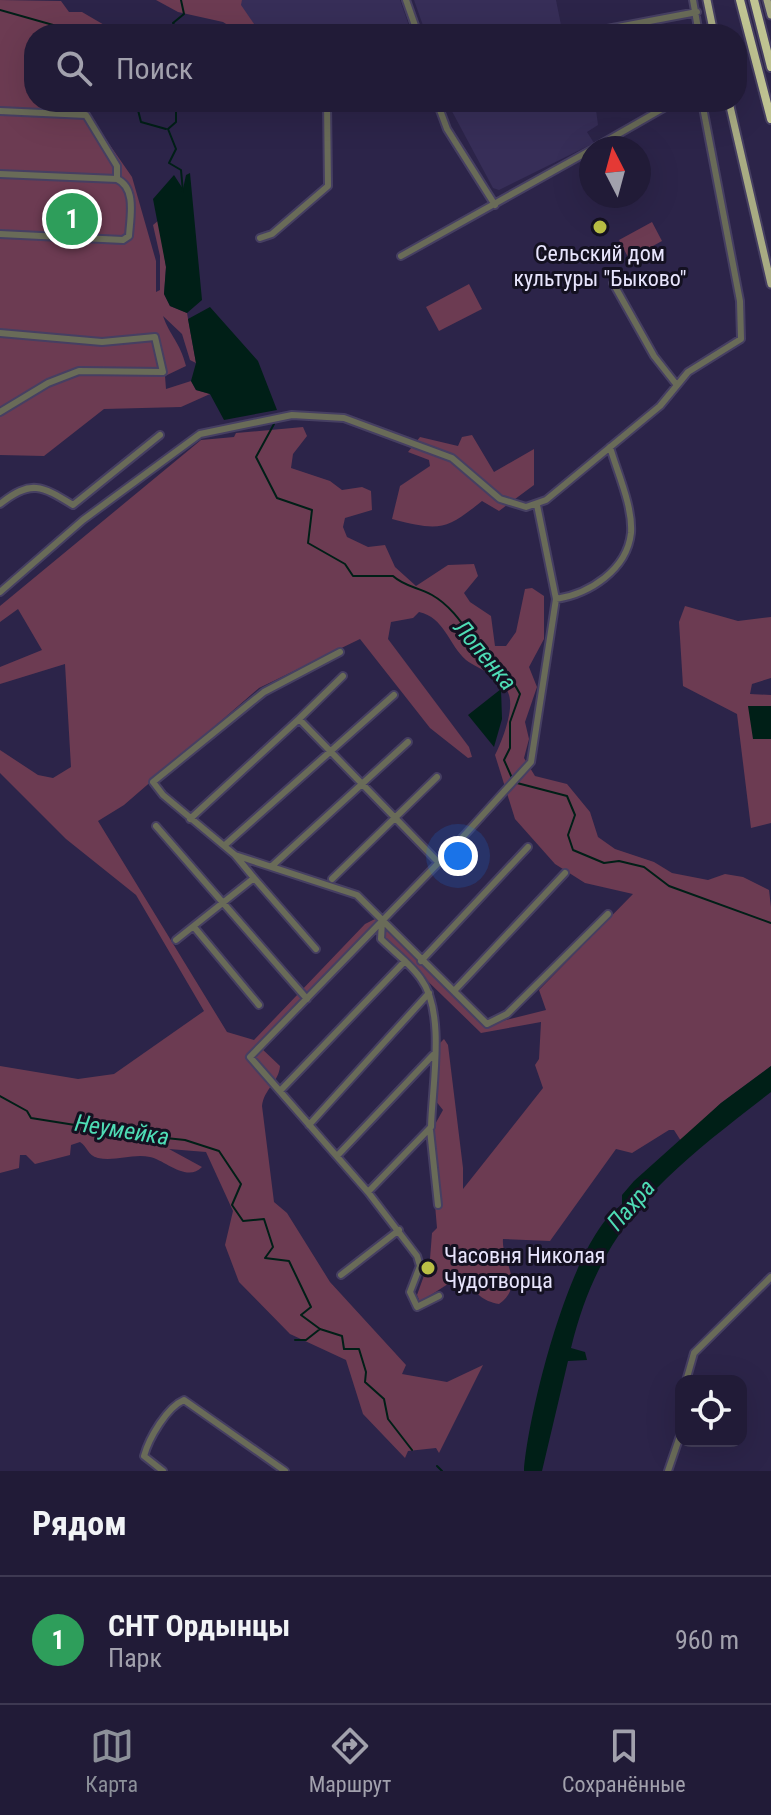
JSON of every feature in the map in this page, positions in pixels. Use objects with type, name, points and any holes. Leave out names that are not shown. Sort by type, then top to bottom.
[{"type":"highway","points":[[740,0],[746,24]]},
{"type":"highway","points":[[754,0],[771,67]]},
{"type":"highway","points":[[747,27],[771,119]]},
{"type":"main road","points":[[707,0],[712,24]]},
{"type":"main road","points":[[767,0],[771,15]]},
{"type":"main road","points":[[731,112],[771,284]]},
{"type":"street","points":[[406,0],[414,24]]},
{"type":"street","points":[[693,0],[698,24]]},
{"type":"street","points":[[634,24],[697,12]]},
{"type":"street","points":[[0,111],[86,115],[117,166],[117,179]]},
{"type":"street","points":[[260,238],[272,234],[328,186],[327,112]]},
{"type":"street","points":[[441,112],[447,129],[495,205]]},
{"type":"street","points":[[615,136],[657,112]]},
{"type":"street","points":[[0,592],[83,520],[200,434],[292,415],[344,418],[452,458],[500,499],[526,507],[537,505],[660,406],[688,372],[736,345],[743,334],[704,112]]},
{"type":"street","points":[[401,256],[579,157]]},
{"type":"street","points":[[0,174],[117,179],[125,183],[131,207],[129,236],[123,240],[0,234]]},
{"type":"street","points":[[613,283],[654,356],[676,384]]},
{"type":"street","points":[[0,333],[102,342],[155,337],[163,372],[79,371],[48,383],[0,412]]},
{"type":"street","points":[[0,504],[18,490],[36,487],[73,505],[160,435]]},
{"type":"street","points":[[556,599],[575,596],[596,584],[617,565],[628,543],[630,521],[610,447]]},
{"type":"street","points":[[439,1296],[417,1307],[410,1292],[420,1260],[368,1192],[250,1057],[439,863],[531,762],[556,599],[537,505]]},
{"type":"street","points":[[316,949],[235,855],[190,819],[153,782],[264,692],[340,652]]},
{"type":"street","points":[[190,819],[343,676]]},
{"type":"street","points":[[225,845],[394,695]]},
{"type":"street","points":[[299,719],[439,863]]},
{"type":"street","points":[[272,866],[408,742]]},
{"type":"street","points":[[332,879],[393,816],[437,777]]},
{"type":"street","points":[[156,826],[307,999]]},
{"type":"street","points":[[421,961],[528,847]]},
{"type":"street","points":[[235,855],[357,895],[487,1024],[507,1014],[608,914]]},
{"type":"street","points":[[454,991],[565,873]]},
{"type":"street","points":[[176,940],[254,878]]},
{"type":"street","points":[[382,921],[381,939],[405,961],[429,993],[436,1034],[430,1130],[438,1205]]},
{"type":"street","points":[[194,927],[259,1005]]},
{"type":"street","points":[[280,1091],[405,961]]},
{"type":"street","points":[[309,1125],[429,993]]},
{"type":"street","points":[[337,1156],[433,1055]]},
{"type":"street","points":[[368,1192],[430,1130]]},
{"type":"street","points":[[341,1275],[399,1230]]},
{"type":"street","points":[[688,1375],[694,1353],[771,1277]]},
{"type":"street","points":[[163,1471],[144,1456],[147,1445],[173,1406],[184,1400],[285,1471]]},
{"type":"street","points":[[668,1471],[676,1447]]},
{"type":"shaded area","points":[[0,0],[61,1],[69,12],[82,12],[103,24],[24,24],[24,112],[87,112],[132,177],[156,261],[156,292],[160,290],[160,256],[153,225],[159,220],[166,267],[164,294],[170,306],[187,313],[196,363],[190,360],[182,334],[163,316],[186,366],[165,376],[166,389],[191,381],[196,390],[210,394],[181,407],[104,409],[44,456],[0,455]]},
{"type":"shaded area","points":[[156,0],[242,0],[241,5],[254,24],[226,24],[178,12]]},
{"type":"shaded area","points":[[242,0],[400,0],[408,24],[254,24],[240,5]]},
{"type":"shaded area","points":[[414,0],[556,0],[561,24],[422,24]]},
{"type":"shaded area","points":[[452,112],[596,112],[598,125],[587,132],[590,136],[579,136],[579,150],[499,190],[493,188]]},
{"type":"shaded area","points":[[652,222],[662,241],[629,259],[619,240]]},
{"type":"shaded area","points":[[469,284],[482,309],[439,331],[426,307]]},
{"type":"shaded area","points":[[303,427],[307,436],[293,454],[291,468],[330,481],[342,490],[362,487],[371,491],[372,510],[345,518],[343,527],[347,537],[368,547],[385,545],[395,567],[416,586],[448,565],[474,564],[478,576],[464,593],[470,602],[491,616],[495,646],[506,646],[516,632],[525,589],[532,588],[544,596],[544,639],[529,667],[537,687],[525,722],[529,739],[524,758],[535,776],[567,784],[590,812],[598,837],[615,849],[654,862],[672,873],[708,880],[725,874],[743,877],[769,890],[771,1066],[721,1103],[681,1141],[674,1130],[669,1130],[632,1153],[616,1149],[550,1241],[503,1239],[512,1281],[507,1297],[499,1304],[480,1296],[471,1277],[465,1273],[420,1302],[417,1295],[430,1259],[432,1233],[437,1228],[429,1135],[443,1110],[431,1095],[432,1082],[439,1044],[444,1039],[448,1045],[463,1189],[543,1088],[535,1065],[539,1059],[541,1022],[481,1033],[372,927],[259,1046],[280,1066],[262,1106],[274,1202],[287,1213],[330,1282],[406,1365],[402,1374],[447,1382],[483,1365],[439,1453],[436,1448],[408,1451],[405,1458],[363,1414],[346,1360],[290,1334],[239,1282],[225,1245],[233,1211],[206,1152],[169,1149],[202,1167],[190,1173],[150,1157],[98,1158],[80,1142],[71,1145],[70,1155],[35,1164],[26,1155],[20,1155],[19,1168],[0,1173],[0,1066],[78,1079],[114,1074],[204,1011],[136,895],[66,839],[0,773],[0,750],[38,775],[53,778],[71,767],[65,664],[0,684],[0,667],[42,650],[18,609],[0,622],[0,606],[201,440],[234,437],[236,433]],"holes":[[[419,612],[440,625],[466,660],[497,678],[509,695],[509,717],[495,755],[515,819],[555,864],[585,883],[633,894],[539,990],[546,1010],[490,1024],[375,919],[365,924],[254,1040],[227,1032],[98,821],[124,805],[259,688],[360,639],[430,728],[468,758],[472,757],[469,747],[388,639],[391,622],[413,618]]]},
{"type":"shaded area","points":[[472,435],[494,472],[534,449],[534,485],[499,511],[482,501],[459,518],[441,526],[392,519],[400,486],[430,466],[429,460],[408,452],[420,437],[458,446],[462,437]]},
{"type":"shaded area","points":[[685,606],[738,621],[771,617],[771,678],[752,684],[750,694],[771,695],[771,823],[751,828],[737,714],[683,686],[679,622]]},
{"type":"water","points":[[190,173],[202,300],[187,313],[170,306],[164,294],[166,267],[153,199],[174,175],[183,189],[186,175]]},
{"type":"water","points":[[210,307],[258,361],[277,410],[224,420],[210,394],[196,390],[191,381],[196,363],[188,319]]},
{"type":"water","points":[[501,689],[502,719],[494,747],[468,715]]},
{"type":"water","points":[[748,706],[771,706],[771,739],[753,739]]},
{"type":"water","name":"Пахра","points":[[771,1066],[771,1092],[672,1173],[646,1200],[601,1264],[584,1303],[571,1348],[585,1352],[587,1360],[568,1361],[542,1471],[524,1471],[544,1369],[570,1287],[586,1251],[604,1223],[622,1205],[622,1195],[634,1181],[721,1103]]},
{"type":"waterway","name":"Лопенка","points":[[174,24],[184,14],[181,0]]},
{"type":"waterway","points":[[0,10],[50,24]]},
{"type":"waterway","points":[[138,112],[141,122],[166,129]]},
{"type":"waterway","name":"Лопенка","points":[[176,112],[176,122],[168,129],[176,149],[169,163],[181,170],[183,192]]},
{"type":"waterway","name":"Лопенка","points":[[274,424],[256,457],[277,498],[312,510],[308,543],[345,564],[353,576],[393,576],[440,600],[516,687],[520,694],[510,722],[510,748],[504,760],[512,778]]},
{"type":"waterway","name":"Лопенка","points":[[517,783],[567,796],[575,815],[568,835],[573,850],[604,863],[619,861],[644,867],[669,886],[771,923]]},
{"type":"waterway","name":"Неумейка","points":[[0,1096],[27,1111],[31,1118],[75,1125],[89,1122],[108,1132],[185,1140],[219,1151],[241,1184],[232,1205],[243,1221],[264,1219],[273,1247],[265,1258],[289,1261],[311,1307],[301,1315],[320,1329],[342,1336],[344,1349],[359,1349],[366,1372],[365,1382],[384,1399],[388,1419],[412,1450]]},
{"type":"waterway","points":[[295,1340],[306,1340],[320,1329]]},
{"type":"waterway","name":"Неумейка","points":[[437,1466],[442,1471]]},
{"type":"place","name":"СНТ Ордынцы","points":[[72,219]]},
{"type":"place","name":"Сельский дом культуры \"Быково\"","points":[[600,227]]},
{"type":"place","name":"Часовня Николая Чудотворца","points":[[428,1268]]}]
